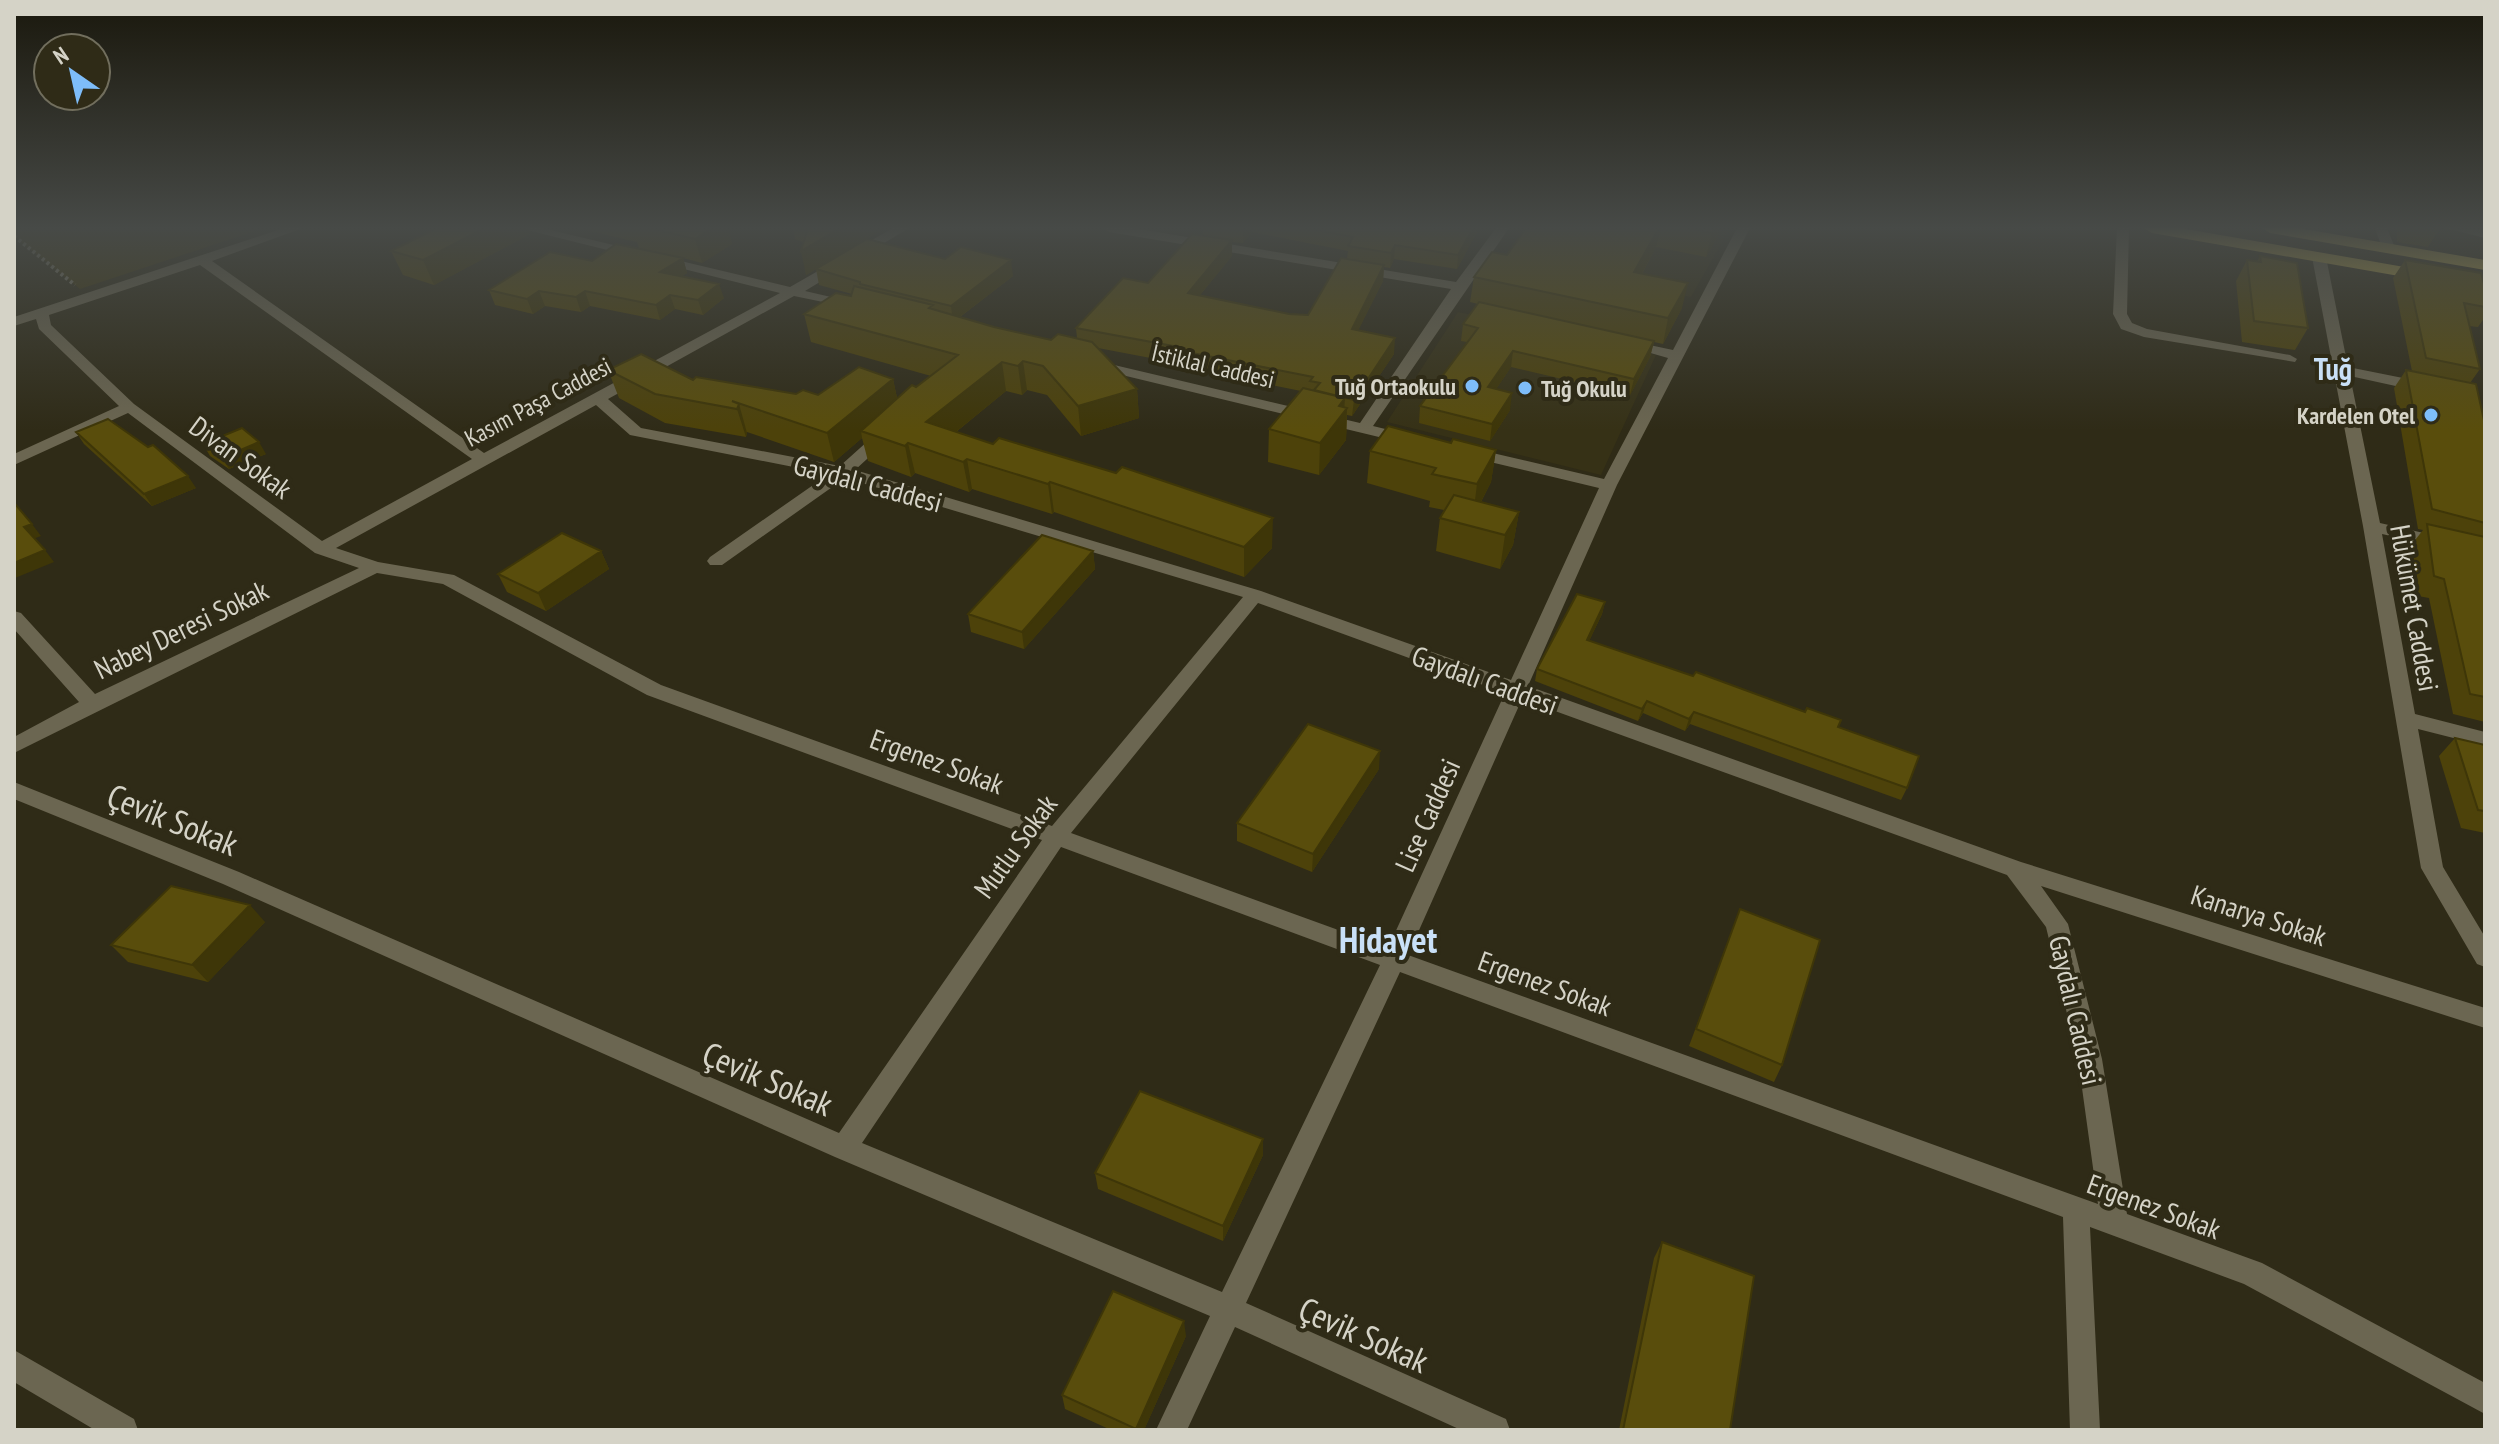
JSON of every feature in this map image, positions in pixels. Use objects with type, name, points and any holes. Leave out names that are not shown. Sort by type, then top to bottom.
[{"type":"street","points":[[14,322],[97,295]]},
{"type":"street","points":[[252,295],[482,459]]},
{"type":"street","name":"Kasım Paşa Caddesi","points":[[321,549],[482,459],[790,295]]},
{"type":"street","points":[[805,295],[870,311]]},
{"type":"street","points":[[1364,428],[1454,306],[1458,295]]},
{"type":"street","name":"Lise Caddesi","points":[[1171,1430],[1394,960],[1609,485],[1708,295]]},
{"type":"street","points":[[2121,295],[2120,314],[2126,326],[2144,333],[2290,359]]},
{"type":"street","name":"Hükümet Caddesi","points":[[2328,295],[2432,868],[2485,957]]},
{"type":"street","name":"Divan Sokak","points":[[42,313],[44,326],[129,407],[321,549],[375,567],[448,579]]},
{"type":"street","points":[[1614,341],[1676,355]]},
{"type":"street","name":"İstiklal Caddesi","points":[[1083,361],[1425,442]]},
{"type":"street","points":[[2341,370],[2442,391]]},
{"type":"street","name":"Gaydalı Caddesi","points":[[597,398],[636,432],[843,472],[1255,595],[1514,691],[1916,831],[2015,869],[2057,924],[2090,1059],[2115,1224]]},
{"type":"street","points":[[14,460],[129,407]]},
{"type":"street","points":[[716,561],[843,472],[896,423]]},
{"type":"street","points":[[1456,450],[1609,485]]},
{"type":"street","points":[[2372,526],[2485,552]]},
{"type":"street","name":"Nabey Deresi Sokak","points":[[14,746],[92,704],[375,567]]},
{"type":"street","name":"Ergenez Sokak","points":[[448,579],[654,690],[2252,1273],[2485,1399]]},
{"type":"street","name":"Mutlu Sokak","points":[[844,1148],[1056,837],[1255,595]]},
{"type":"street","points":[[14,617],[92,704]]},
{"type":"street","points":[[2407,719],[2485,739]]},
{"type":"street","name":"Çevik Sokak","points":[[14,790],[231,878],[844,1148],[1228,1309],[1495,1430]]},
{"type":"street","name":"Kanarya Sokak","points":[[2015,869],[2485,1018]]},
{"type":"street","points":[[2076,1210],[2085,1430]]},
{"type":"street","points":[[14,1365],[123,1430]]},
{"type":"shaded area","name":"Tuğ Okulu","points":[[1458,312],[1656,355],[1601,475],[1387,422]]},
{"type":"building","points":[[607,295],[669,295],[656,305]]},
{"type":"building","points":[[672,295],[704,295],[698,300]]},
{"type":"building","points":[[832,295],[893,295],[933,305],[929,308],[994,327],[1051,340],[1058,334],[1092,342],[1137,389],[1078,406],[1043,366],[1023,361],[1018,366],[1002,362],[926,422],[993,444],[999,438],[1116,473],[1122,467],[1273,518],[1244,547],[1050,482],[1048,484],[967,459],[963,462],[861,431],[912,385],[916,387],[958,355],[804,314]]},
{"type":"building","points":[[907,295],[965,295],[951,306]]},
{"type":"building","points":[[1107,295],[1199,295],[1308,315],[1319,295],[1369,295],[1352,329],[1395,338],[1354,400],[1314,390],[1320,383],[1310,381],[1313,377],[1076,328]]},
{"type":"building","points":[[1561,295],[1681,295],[1668,318]]},
{"type":"building","points":[[2251,295],[2302,295],[2308,328],[2254,321]]},
{"type":"building","points":[[2413,295],[2485,295],[2485,307],[2464,303],[2480,369],[2426,358]]},
{"type":"building","points":[[1479,302],[1654,341],[1634,379],[1513,351],[1488,387],[1512,393],[1492,424],[1420,406],[1478,328],[1463,324]]},
{"type":"building","points":[[641,354],[693,380],[696,377],[796,394],[803,390],[818,395],[859,367],[893,379],[827,433],[732,401],[739,404],[737,409],[655,394],[608,370]]},
{"type":"building","points":[[2406,370],[2476,384],[2485,425],[2485,523],[2432,509]]},
{"type":"building","points":[[1303,388],[1345,398],[1339,406],[1347,408],[1320,443],[1269,429]]},
{"type":"building","points":[[108,419],[148,447],[153,445],[188,476],[144,494],[76,432]]},
{"type":"building","points":[[1388,426],[1451,443],[1453,439],[1496,450],[1477,484],[1432,474],[1436,468],[1370,451]]},
{"type":"building","points":[[242,428],[259,442],[222,458],[203,444]]},
{"type":"building","points":[[1454,495],[1519,512],[1505,535],[1440,518]]},
{"type":"building","points":[[14,506],[32,524],[24,527],[45,550],[14,563]]},
{"type":"building","points":[[2427,524],[2485,537],[2485,697],[2470,694],[2444,579],[2434,576]]},
{"type":"building","points":[[562,533],[601,551],[538,593],[498,574]]},
{"type":"building","points":[[1042,535],[1093,551],[1022,632],[968,614]]},
{"type":"building","points":[[1577,594],[1605,602],[1587,640],[1693,676],[1696,672],[1805,712],[1807,708],[1841,720],[1838,727],[1919,756],[1907,788],[1694,712],[1689,719],[1647,701],[1642,709],[1537,669]]},
{"type":"building","points":[[1308,724],[1380,751],[1313,854],[1237,823]]},
{"type":"building","points":[[2455,738],[2485,745],[2485,811],[2478,810]]},
{"type":"building","points":[[171,886],[250,905],[192,965],[111,945]]},
{"type":"building","points":[[1740,909],[1820,940],[1782,1065],[1696,1029]]},
{"type":"building","points":[[1140,1091],[1263,1139],[1223,1226],[1095,1173]]},
{"type":"building","points":[[1662,1242],[1754,1276],[1730,1430],[1623,1430]]},
{"type":"building","points":[[1113,1291],[1184,1321],[1136,1429],[1062,1395]]},
{"type":"place","name":"Tuğ Ortaokulu","points":[[1472,386]]},
{"type":"place","name":"Tuğ Okulu","points":[[1525,388]]},
{"type":"place","name":"Kardelen Otel","points":[[2431,415]]},
{"type":"district","name":"Tuğ","points":[[2333,368]]},
{"type":"district","name":"Hidayet","points":[[1388,939]]}]
